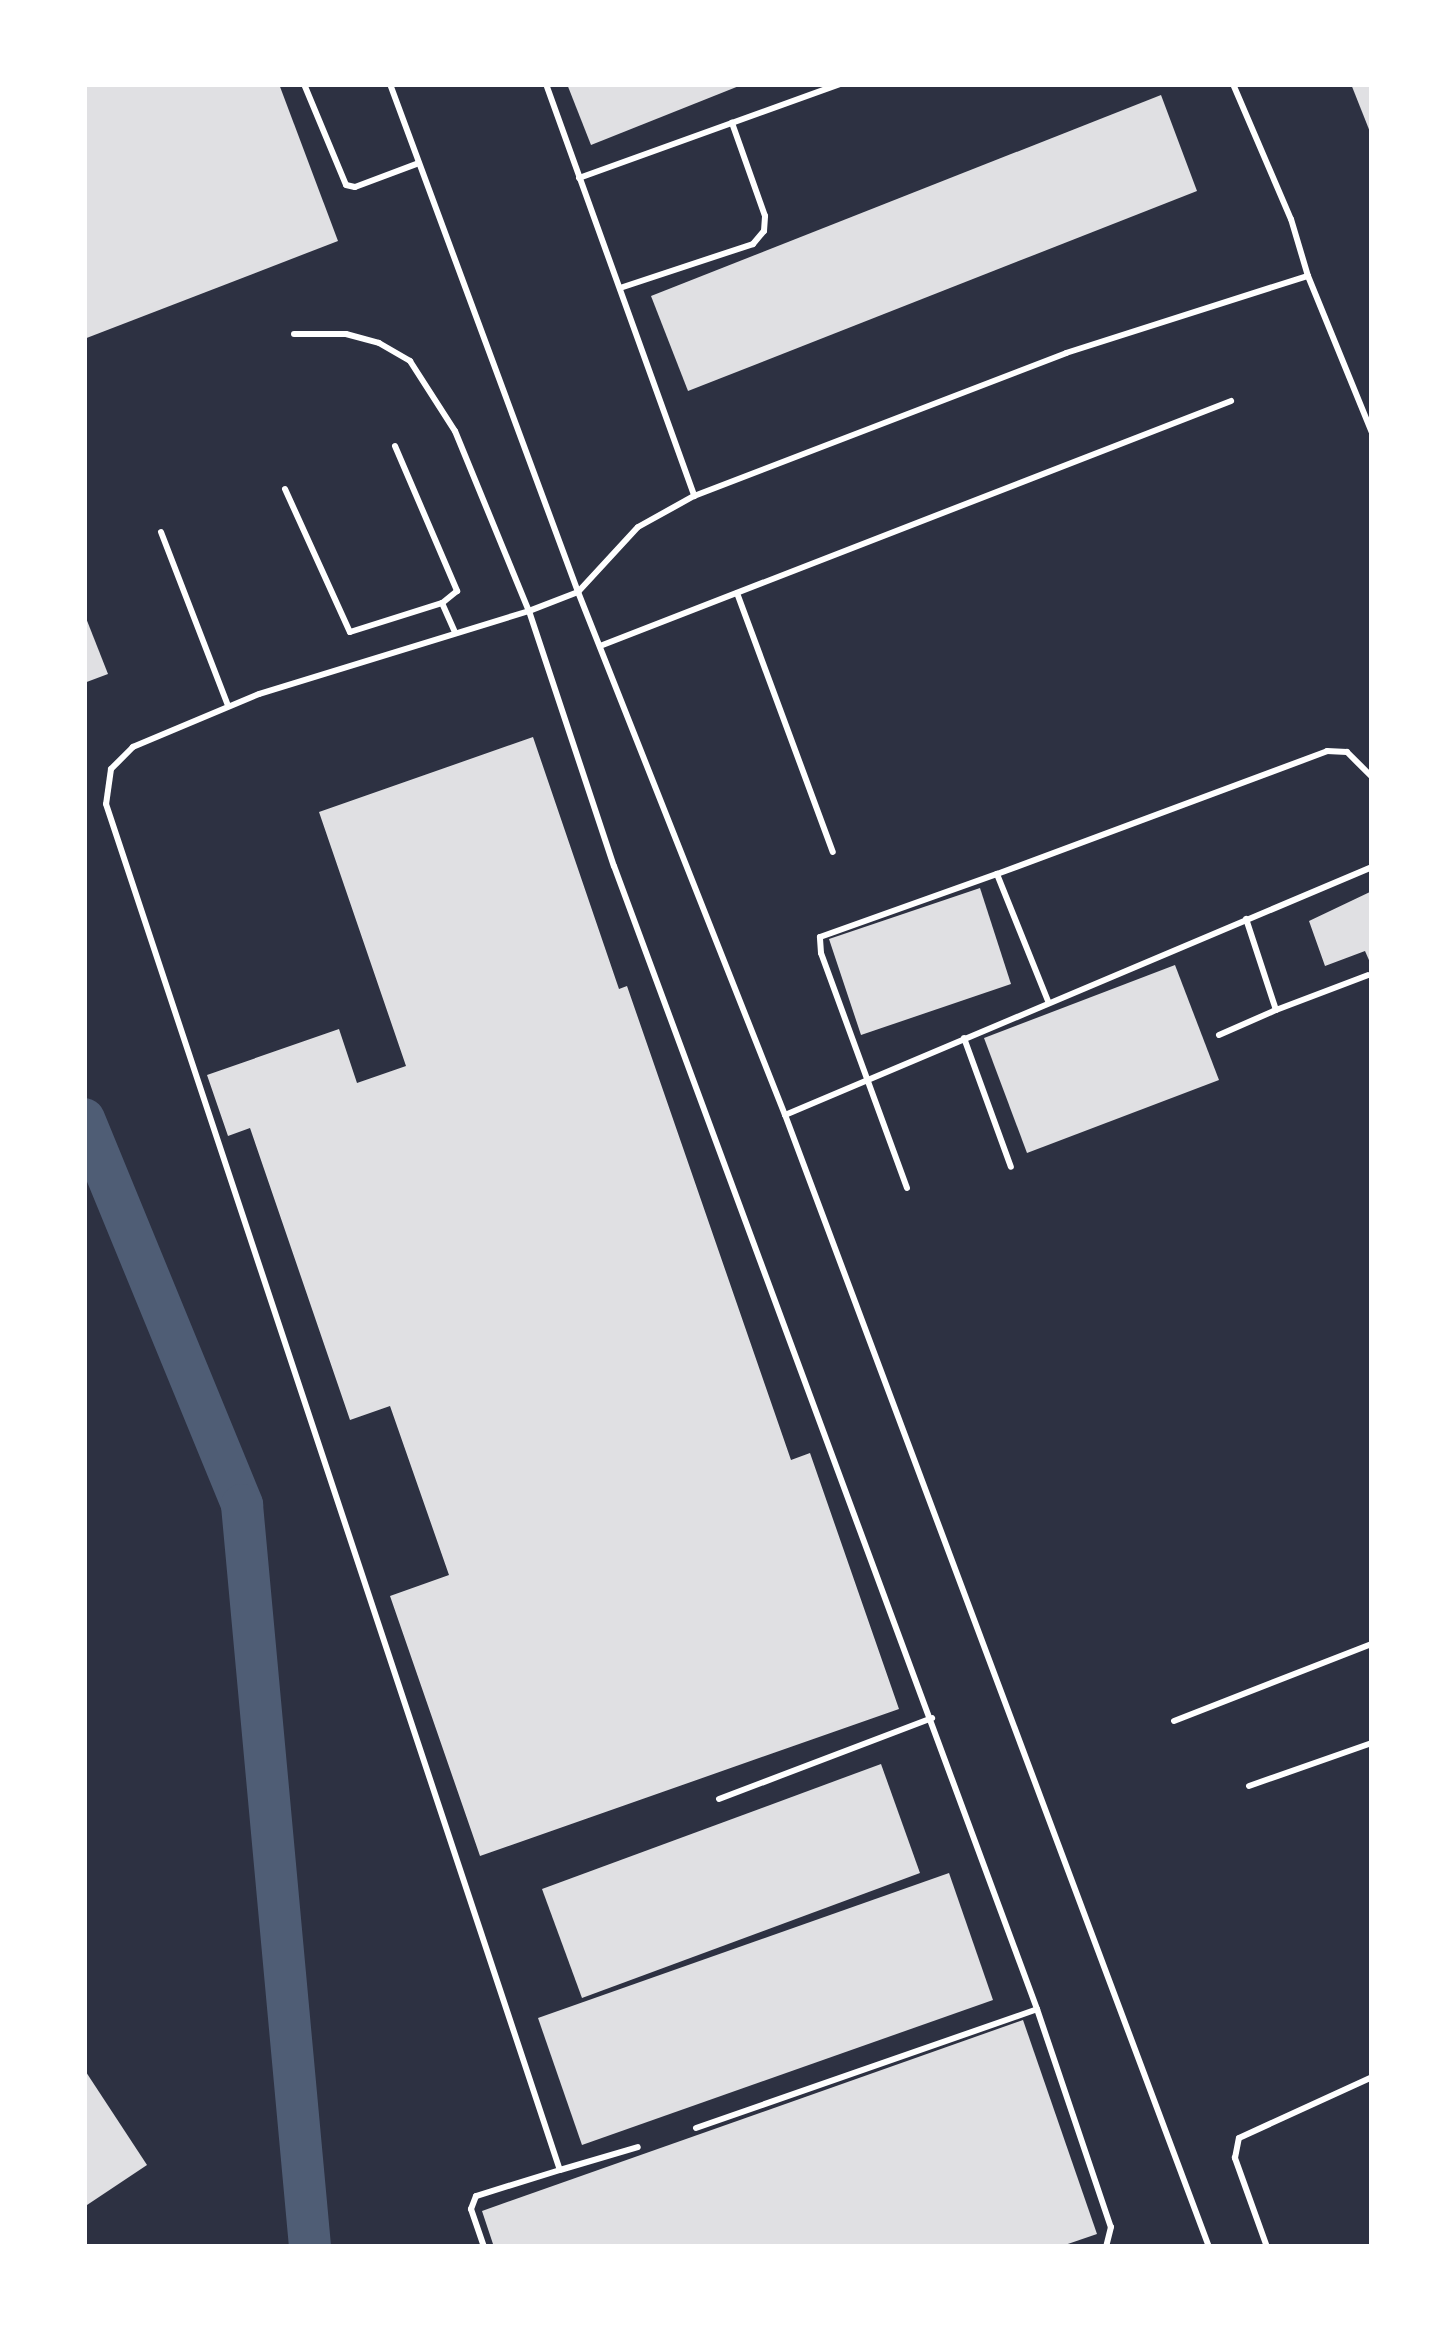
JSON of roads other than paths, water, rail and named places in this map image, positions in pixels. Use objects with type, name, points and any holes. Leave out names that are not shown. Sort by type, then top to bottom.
[{"type":"lane","points":[[304,84],[346,185],[355,188],[421,163]]},
{"type":"lane","points":[[390,84],[578,592],[785,1115],[1209,2247]]},
{"type":"lane","points":[[546,84],[694,496]]},
{"type":"lane","points":[[579,178],[840,84]]},
{"type":"lane","points":[[1233,84],[1291,219],[1372,433]]},
{"type":"lane","points":[[620,288],[753,244],[764,231],[765,215],[732,123]]},
{"type":"lane","points":[[560,2170],[106,804],[105,786],[121,755],[228,706],[578,592],[638,527],[694,496],[1066,353],[1309,276]]},
{"type":"lane","points":[[294,334],[346,334],[379,343],[418,371],[455,430],[529,610],[614,866],[932,1718],[1111,2227],[1106,2247]]},
{"type":"lane","points":[[600,646],[1231,401]]},
{"type":"lane","points":[[284,489],[350,632],[442,603],[457,591],[395,446]]},
{"type":"lane","points":[[161,532],[228,706]]},
{"type":"lane","points":[[737,593],[833,853]]},
{"type":"lane","points":[[442,603],[454,630]]},
{"type":"lane","points":[[907,1188],[821,953],[820,937],[1327,751],[1347,752],[1372,777]]},
{"type":"lane","points":[[785,1115],[1372,867]]},
{"type":"lane","points":[[997,874],[1048,1001]]},
{"type":"lane","points":[[1246,919],[1276,1010]]},
{"type":"lane","points":[[1219,1035],[1368,975]]},
{"type":"lane","points":[[964,1038],[1012,1167]]},
{"type":"lane","points":[[1174,1720],[1372,1644]]},
{"type":"lane","points":[[719,1799],[932,1718]]},
{"type":"lane","points":[[1249,1786],[1372,1743]]},
{"type":"lane","points":[[696,2128],[1036,2009]]},
{"type":"lane","points":[[1268,2247],[1235,2158],[1239,2138],[1372,2077]]},
{"type":"lane","points":[[484,2247],[471,2209],[476,2196],[638,2147]]},
{"type":"waterway","points":[[84,1119],[242,1505],[310,2247]]}]
